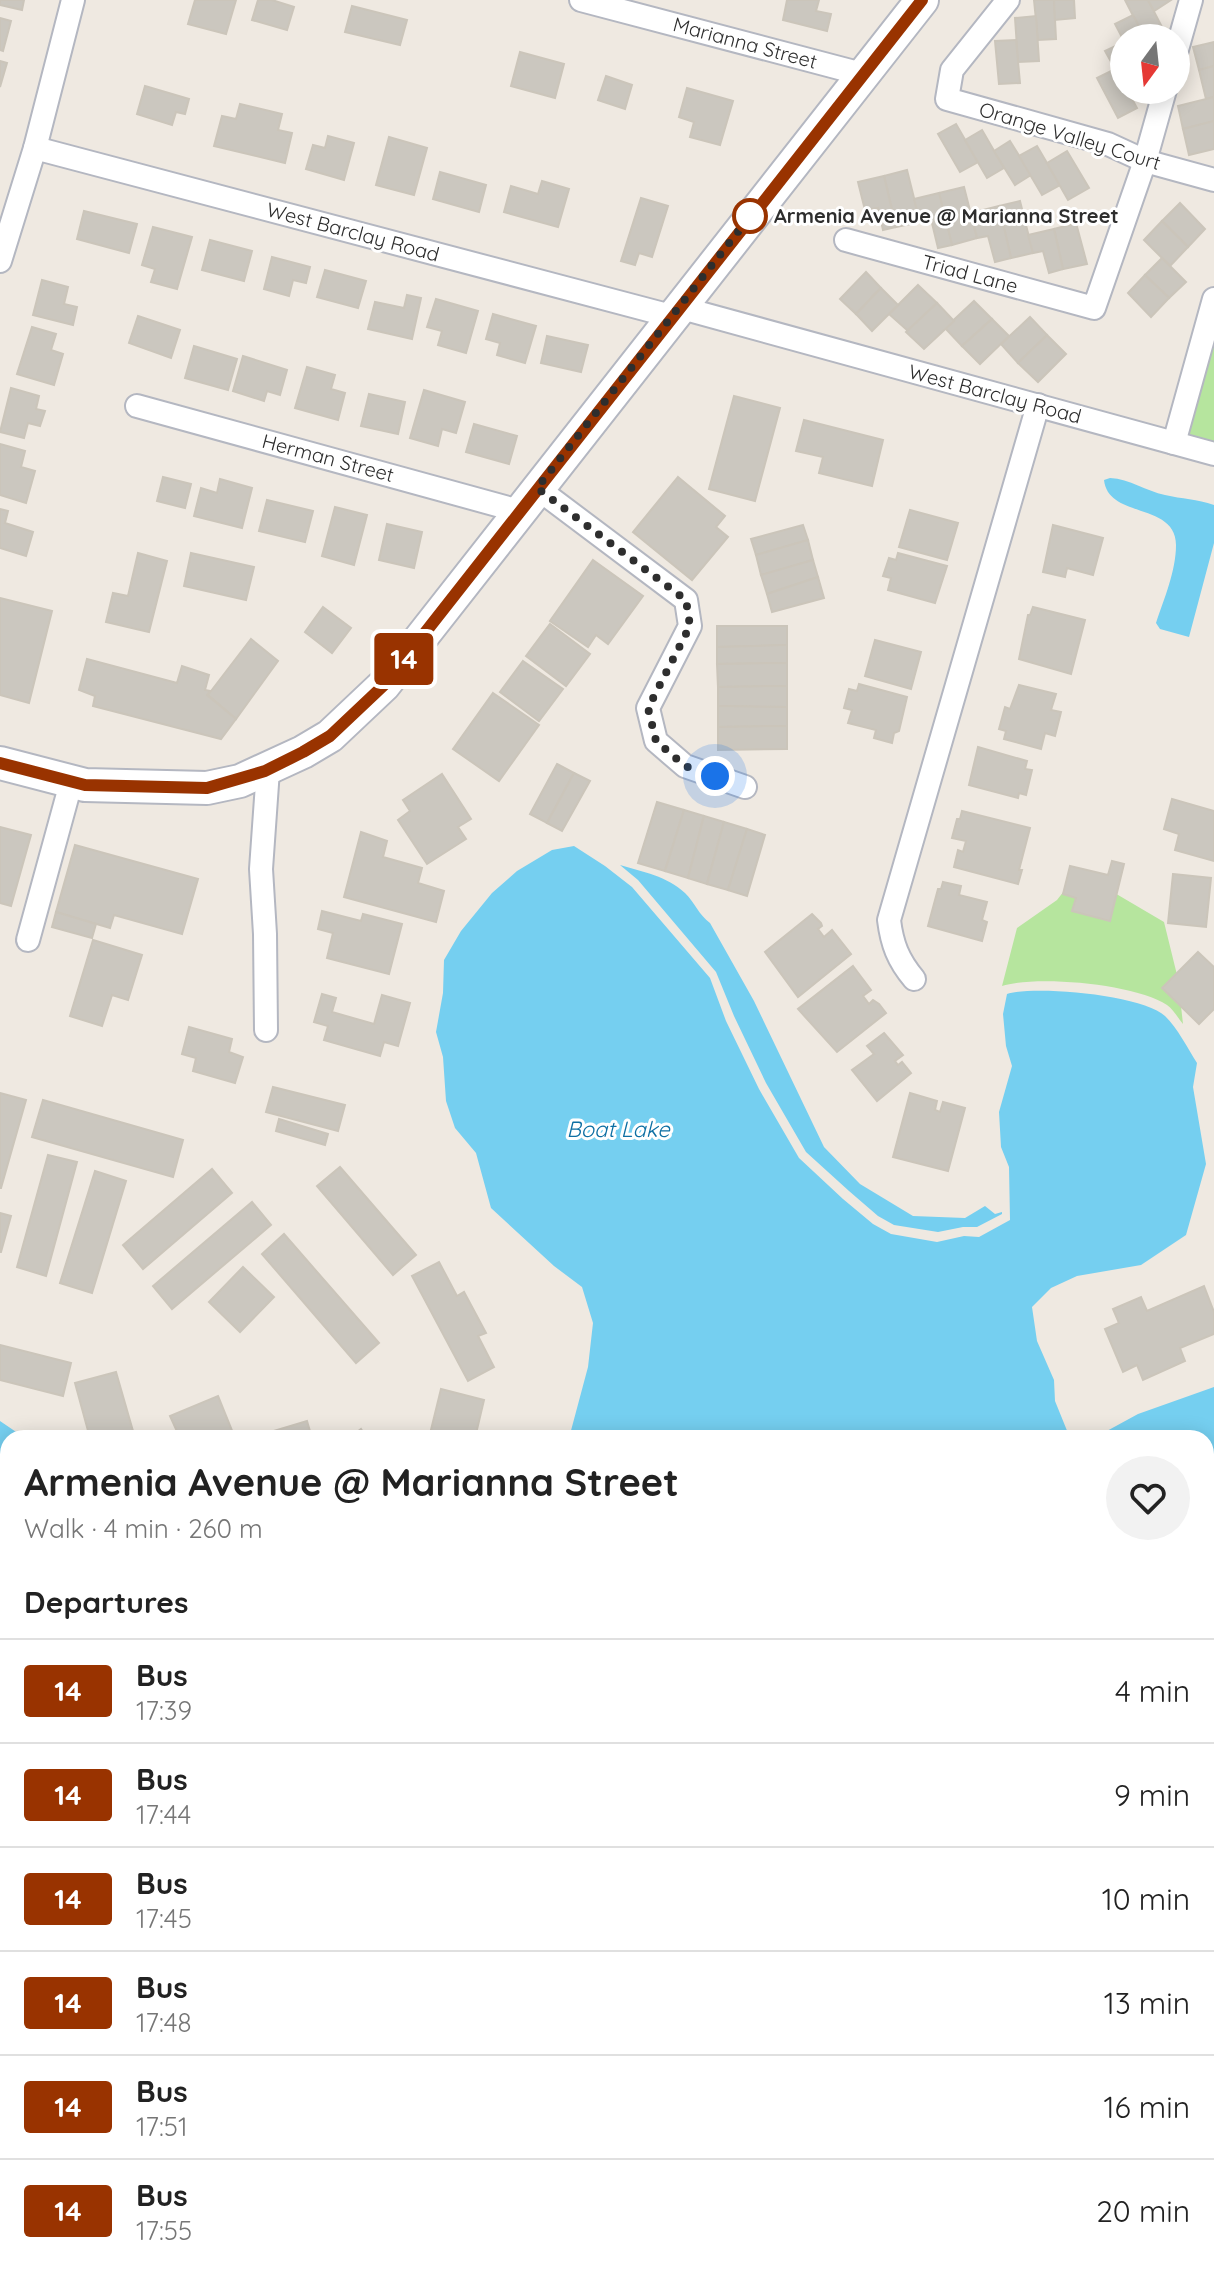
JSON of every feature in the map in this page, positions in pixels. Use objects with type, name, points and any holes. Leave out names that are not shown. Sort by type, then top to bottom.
[{"type":"main road","points":[[0,763],[71,783],[115,788],[207,788],[240,781],[268,770],[330,736],[384,685],[922,0]]},
{"type":"street","points":[[0,261],[35,148],[73,0]]},
{"type":"street","name":"Marianna Street","points":[[581,0],[862,74]]},
{"type":"street","name":"Orange Valley Court","points":[[1008,0],[952,70],[947,99],[1108,144],[1145,161],[1214,180]]},
{"type":"street","points":[[1184,24],[1191,0]]},
{"type":"street","points":[[1145,161],[1161,104]]},
{"type":"street","name":"West Barclay Road","points":[[35,148],[1038,405],[1214,454]]},
{"type":"street","name":"Triad Lane","points":[[846,240],[1094,308],[1145,161]]},
{"type":"street","points":[[1174,443],[1214,299]]},
{"type":"street","points":[[914,979],[893,947],[889,920],[1038,405]]},
{"type":"street","name":"Herman Street","points":[[137,406],[528,499]]},
{"type":"street","points":[[528,499],[686,600],[690,626],[648,708],[656,741],[685,766],[745,787]]},
{"type":"street","points":[[266,1030],[261,869],[268,770]]},
{"type":"street","points":[[28,940],[71,783]]},
{"type":"green space","points":[[1214,345],[1214,444],[1188,437]]},
{"type":"green space","points":[[1064,891],[1113,892],[1164,922],[1178,979],[1183,1024],[1167,1005],[1110,987],[1038,981],[1002,986],[1017,928],[1057,900]]},
{"type":"water","points":[[1110,478],[1165,495],[1214,505],[1214,543],[1189,637],[1160,629],[1156,623],[1174,565],[1176,545],[1173,531],[1154,516],[1117,501],[1108,492],[1104,480]]},
{"type":"water","name":"Boat Lake","points":[[574,846],[632,887],[710,978],[726,1021],[759,1089],[799,1158],[873,1224],[891,1234],[937,1242],[964,1236],[979,1237],[1010,1220],[1009,1167],[1001,1147],[999,1112],[1012,1066],[1006,1046],[1003,1014],[1007,994],[1064,991],[1113,997],[1153,1009],[1170,1021],[1197,1063],[1193,1087],[1206,1164],[1186,1235],[1141,1265],[1077,1276],[1051,1288],[1032,1307],[1037,1341],[1054,1380],[1055,1401],[1067,1430],[571,1430],[588,1367],[593,1323],[582,1287],[554,1266],[491,1208],[476,1153],[455,1128],[446,1101],[443,1057],[436,1032],[443,993],[444,960],[461,931],[492,893],[517,871],[552,850]]},
{"type":"water","points":[[620,865],[654,875],[678,887],[710,923],[754,1001],[824,1147],[860,1184],[913,1216],[965,1218],[985,1206],[995,1214],[1002,1214],[977,1227],[938,1232],[894,1225],[878,1216],[806,1152],[766,1083],[716,972],[638,880]]},
{"type":"water","points":[[1214,1387],[1214,1430],[1109,1430],[1138,1414]]},
{"type":"water","points":[[0,1421],[13,1430],[0,1430]]},
{"type":"building","points":[[0,0],[24,0],[22,10],[0,5]]},
{"type":"building","points":[[195,0],[236,0],[226,34],[188,24]]},
{"type":"building","points":[[258,0],[272,0],[294,7],[287,30],[252,20]]},
{"type":"building","points":[[787,0],[819,0],[816,11],[831,14],[827,31],[783,20]]},
{"type":"building","points":[[1034,0],[1054,0],[1056,39],[1038,40]]},
{"type":"building","points":[[1054,0],[1074,0],[1075,18],[1055,20]]},
{"type":"building","points":[[1125,0],[1148,0],[1160,24],[1137,24]]},
{"type":"building","points":[[1148,0],[1171,0],[1154,11]]},
{"type":"building","points":[[352,6],[407,20],[400,45],[345,32]]},
{"type":"building","points":[[1133,15],[1138,24],[1115,24]]},
{"type":"building","points":[[1036,16],[1039,61],[1018,62],[1015,18]]},
{"type":"building","points":[[0,18],[11,21],[3,51],[0,50]]},
{"type":"building","points":[[1016,40],[1020,83],[999,84],[995,41]]},
{"type":"building","points":[[1214,42],[1214,66],[1199,70],[1193,47]]},
{"type":"building","points":[[520,52],[564,64],[555,98],[511,86]]},
{"type":"building","points":[[0,61],[7,63],[0,87]]},
{"type":"building","points":[[1214,66],[1214,97],[1206,99],[1199,70]]},
{"type":"building","points":[[1110,72],[1110,103],[1097,78]]},
{"type":"building","points":[[606,76],[632,85],[625,109],[598,100]]},
{"type":"building","points":[[145,86],[189,99],[185,114],[176,112],[172,125],[137,114]]},
{"type":"building","points":[[687,88],[733,101],[720,145],[690,137],[694,122],[679,117]]},
{"type":"building","points":[[1214,97],[1214,121],[1183,129],[1178,106]]},
{"type":"building","points":[[240,104],[282,114],[278,130],[292,133],[285,163],[214,146],[222,116],[236,119]]},
{"type":"building","points":[[1111,104],[1135,104],[1137,108],[1118,118]]},
{"type":"building","points":[[1214,121],[1214,149],[1189,155],[1183,129]]},
{"type":"building","points":[[956,124],[978,162],[960,172],[938,134]]},
{"type":"building","points":[[982,130],[1004,168],[987,178],[965,140]]},
{"type":"building","points":[[328,136],[354,143],[344,180],[306,169],[313,145],[325,148]]},
{"type":"building","points":[[389,137],[427,148],[414,195],[376,185]]},
{"type":"building","points":[[1010,141],[1031,175],[1015,185],[994,151]]},
{"type":"building","points":[[1037,146],[1060,185],[1042,195],[1019,156]]},
{"type":"building","points":[[1067,151],[1089,188],[1068,200],[1047,163]]},
{"type":"building","points":[[907,170],[920,222],[896,227],[884,176]]},
{"type":"building","points":[[440,172],[486,185],[479,212],[433,199]]},
{"type":"building","points":[[884,176],[896,227],[883,230],[878,208],[865,210],[858,182]]},
{"type":"building","points":[[542,181],[569,189],[558,227],[504,212],[511,186],[538,194]]},
{"type":"building","points":[[964,187],[977,238],[952,245],[939,193]]},
{"type":"building","points":[[939,193],[952,245],[938,248],[931,219],[920,222],[914,199]]},
{"type":"building","points":[[641,198],[668,206],[652,257],[639,253],[635,265],[621,261]]},
{"type":"building","points":[[1020,201],[1033,253],[1011,258],[999,206]]},
{"type":"building","points":[[1180,203],[1205,229],[1188,247],[1162,221]]},
{"type":"building","points":[[999,206],[1011,258],[995,262],[988,236],[977,238],[971,213]]},
{"type":"building","points":[[84,211],[137,224],[129,253],[77,239]]},
{"type":"building","points":[[1162,221],[1188,247],[1170,266],[1144,240]]},
{"type":"building","points":[[1076,223],[1087,264],[1063,269],[1054,229]]},
{"type":"building","points":[[153,227],[192,237],[177,289],[151,282],[155,269],[142,265]]},
{"type":"building","points":[[1054,229],[1063,269],[1049,273],[1043,251],[1033,253],[1028,235]]},
{"type":"building","points":[[210,240],[252,251],[244,281],[202,270]]},
{"type":"building","points":[[272,257],[310,267],[306,283],[293,280],[289,296],[264,289]]},
{"type":"building","points":[[1162,258],[1186,282],[1169,298],[1145,275]]},
{"type":"building","points":[[325,270],[366,281],[358,308],[317,297]]},
{"type":"building","points":[[866,272],[881,288],[856,314],[840,299]]},
{"type":"building","points":[[1145,275],[1169,298],[1151,317],[1128,293]]},
{"type":"building","points":[[42,280],[68,287],[64,304],[77,307],[73,325],[33,315]]},
{"type":"building","points":[[918,285],[937,303],[908,331],[889,314]]},
{"type":"building","points":[[881,288],[898,305],[872,331],[856,314]]},
{"type":"building","points":[[407,295],[421,298],[412,339],[368,329],[375,302],[404,308]]},
{"type":"building","points":[[436,299],[478,311],[466,353],[438,345],[442,331],[427,327]]},
{"type":"building","points":[[974,301],[992,319],[962,346],[945,328]]},
{"type":"building","points":[[937,303],[954,321],[924,349],[906,332]]},
{"type":"building","points":[[493,314],[536,326],[525,363],[497,355],[500,343],[486,339]]},
{"type":"building","points":[[138,316],[180,330],[171,358],[129,343]]},
{"type":"building","points":[[1030,317],[1047,335],[1018,363],[1001,344]]},
{"type":"building","points":[[992,319],[1009,336],[980,364],[962,346]]},
{"type":"building","points":[[32,327],[56,334],[51,350],[63,354],[54,385],[17,374]]},
{"type":"building","points":[[1047,335],[1066,354],[1038,382],[1018,363]]},
{"type":"building","points":[[547,336],[588,345],[581,372],[541,363]]},
{"type":"building","points":[[194,346],[237,359],[228,390],[185,378]]},
{"type":"building","points":[[243,356],[287,370],[280,395],[267,391],[264,401],[233,391]]},
{"type":"building","points":[[307,367],[335,375],[331,389],[345,393],[338,420],[295,408]]},
{"type":"building","points":[[11,388],[39,396],[36,409],[45,411],[40,426],[28,423],[24,438],[0,432]]},
{"type":"building","points":[[424,390],[465,402],[456,433],[442,429],[438,446],[410,438]]},
{"type":"building","points":[[369,394],[405,402],[398,434],[361,426]]},
{"type":"building","points":[[734,396],[780,408],[755,501],[709,489]]},
{"type":"building","points":[[804,420],[883,440],[872,486],[819,473],[823,457],[796,451]]},
{"type":"building","points":[[474,424],[517,436],[509,464],[466,452]]},
{"type":"building","points":[[0,444],[25,451],[21,467],[35,471],[26,503],[0,495]]},
{"type":"building","points":[[163,477],[191,484],[185,508],[157,501]]},
{"type":"building","points":[[678,477],[725,516],[716,527],[728,537],[692,580],[633,532]]},
{"type":"building","points":[[220,479],[252,488],[242,528],[194,516],[201,488],[217,493]]},
{"type":"building","points":[[267,500],[313,511],[305,542],[259,531]]},
{"type":"building","points":[[335,507],[367,515],[354,565],[322,556]]},
{"type":"building","points":[[0,509],[8,511],[5,523],[33,532],[26,556],[0,548]]},
{"type":"building","points":[[910,510],[958,523],[947,560],[899,547]]},
{"type":"building","points":[[387,524],[422,532],[414,568],[379,560]]},
{"type":"building","points":[[803,525],[808,540],[756,555],[751,539]]},
{"type":"building","points":[[1053,525],[1103,538],[1093,575],[1067,568],[1065,577],[1043,572]]},
{"type":"building","points":[[808,540],[813,560],[761,575],[756,555]]},
{"type":"building","points":[[138,553],[167,561],[149,632],[106,622],[113,593],[128,596]]},
{"type":"building","points":[[191,553],[254,567],[246,600],[184,586]]},
{"type":"building","points":[[898,553],[947,566],[935,603],[888,590],[891,578],[883,576],[889,558],[896,560]]},
{"type":"building","points":[[593,560],[643,596],[608,644],[596,635],[588,647],[550,621]]},
{"type":"building","points":[[813,560],[818,577],[767,594],[761,575]]},
{"type":"building","points":[[818,577],[824,598],[772,612],[767,594]]},
{"type":"building","points":[[0,598],[52,611],[29,703],[0,695]]},
{"type":"building","points":[[323,607],[351,628],[332,653],[305,632]]},
{"type":"building","points":[[1033,607],[1085,620],[1071,674],[1019,659],[1028,615]]},
{"type":"building","points":[[550,624],[590,654],[566,686],[526,656]]},
{"type":"building","points":[[717,626],[787,626],[787,645],[717,647]]},
{"type":"building","points":[[251,639],[278,661],[236,719],[208,695]]},
{"type":"building","points":[[875,640],[921,652],[911,689],[865,676]]},
{"type":"building","points":[[787,645],[787,663],[717,664],[717,647]]},
{"type":"building","points":[[87,659],[177,683],[182,666],[209,675],[205,690],[210,691],[207,695],[236,719],[221,739],[93,706],[95,696],[79,690]]},
{"type":"building","points":[[523,661],[563,689],[539,721],[500,692]]},
{"type":"building","points":[[787,663],[787,686],[718,687],[717,664]]},
{"type":"building","points":[[859,684],[907,697],[899,731],[894,733],[892,743],[874,738],[876,730],[848,723],[852,710],[844,708],[849,689],[857,691]]},
{"type":"building","points":[[1019,685],[1056,694],[1051,710],[1061,712],[1055,736],[1045,733],[1041,749],[1004,739],[1006,731],[999,729],[1005,707],[1010,709]]},
{"type":"building","points":[[787,686],[787,707],[718,706],[718,687]]},
{"type":"building","points":[[493,693],[539,725],[499,781],[453,749]]},
{"type":"building","points":[[718,706],[787,707],[787,726],[718,727]]},
{"type":"building","points":[[787,726],[787,749],[718,750],[718,727]]},
{"type":"building","points":[[978,747],[1027,761],[1025,769],[1032,770],[1026,795],[1019,793],[1018,798],[969,785]]},
{"type":"building","points":[[557,764],[574,773],[547,823],[530,814]]},
{"type":"building","points":[[574,773],[590,781],[562,831],[547,823]]},
{"type":"building","points":[[442,774],[471,819],[458,827],[466,839],[427,864],[398,820],[410,811],[403,800]]},
{"type":"building","points":[[1172,799],[1214,811],[1214,861],[1175,850],[1179,834],[1164,829]]},
{"type":"building","points":[[657,802],[684,810],[665,871],[638,863]]},
{"type":"building","points":[[684,810],[704,816],[688,878],[665,871]]},
{"type":"building","points":[[962,811],[1030,828],[1018,884],[954,867],[958,850],[963,852],[966,841],[952,838]]},
{"type":"building","points":[[704,816],[724,822],[707,884],[688,878]]},
{"type":"building","points":[[724,822],[747,829],[728,890],[707,884]]},
{"type":"building","points":[[0,827],[31,835],[11,906],[0,903]]},
{"type":"building","points":[[747,829],[765,835],[747,896],[728,890]]},
{"type":"building","points":[[361,832],[387,841],[383,857],[422,868],[418,883],[444,891],[436,922],[344,897]]},
{"type":"building","points":[[75,845],[198,879],[182,934],[114,915],[110,928],[56,912]]},
{"type":"building","points":[[1112,861],[1124,864],[1110,921],[1072,911],[1076,898],[1063,894],[1070,866],[1108,875]]},
{"type":"building","points":[[1173,874],[1211,878],[1206,927],[1168,923]]},
{"type":"building","points":[[943,882],[961,886],[959,895],[987,902],[982,920],[987,922],[982,941],[928,926],[938,889],[941,889]]},
{"type":"building","points":[[322,911],[361,921],[363,914],[402,924],[389,974],[327,958],[333,933],[318,929]]},
{"type":"building","points":[[56,912],[96,924],[92,938],[52,927]]},
{"type":"building","points":[[812,914],[821,923],[818,929],[824,937],[832,930],[851,954],[798,997],[765,952]]},
{"type":"building","points":[[93,940],[142,955],[128,1000],[112,995],[102,1026],[70,1016]]},
{"type":"building","points":[[1198,952],[1214,967],[1214,1009],[1199,1024],[1162,988]]},
{"type":"building","points":[[853,966],[871,990],[863,996],[869,1004],[873,1000],[879,1004],[886,1013],[837,1052],[798,1009]]},
{"type":"building","points":[[322,994],[336,998],[332,1012],[374,1024],[382,995],[410,1003],[398,1046],[384,1042],[380,1056],[324,1040],[328,1026],[314,1022]]},
{"type":"building","points":[[189,1027],[232,1039],[229,1052],[243,1057],[235,1083],[193,1071],[196,1058],[182,1054]]},
{"type":"building","points":[[884,1033],[903,1055],[895,1061],[898,1065],[902,1062],[911,1073],[877,1101],[852,1070],[874,1054],[867,1046]]},
{"type":"building","points":[[273,1087],[345,1105],[338,1131],[266,1112]]},
{"type":"building","points":[[0,1093],[26,1100],[1,1188],[0,1188]]},
{"type":"building","points":[[910,1093],[937,1101],[935,1110],[940,1112],[943,1102],[965,1108],[948,1171],[893,1157]]},
{"type":"building","points":[[43,1100],[183,1140],[173,1177],[32,1137]]},
{"type":"building","points":[[279,1119],[328,1134],[325,1145],[276,1131]]},
{"type":"building","points":[[48,1155],[77,1162],[46,1276],[17,1267]]},
{"type":"building","points":[[340,1167],[416,1255],[393,1275],[317,1186]]},
{"type":"building","points":[[212,1169],[232,1193],[143,1269],[123,1245]]},
{"type":"building","points":[[95,1171],[126,1181],[92,1293],[60,1283]]},
{"type":"building","points":[[252,1202],[271,1225],[172,1309],[153,1286]]},
{"type":"building","points":[[0,1213],[11,1216],[1,1252],[0,1252]]},
{"type":"building","points":[[284,1234],[379,1343],[356,1363],[262,1254]]},
{"type":"building","points":[[439,1262],[457,1296],[464,1292],[486,1333],[478,1336],[494,1367],[468,1381],[412,1276]]},
{"type":"building","points":[[243,1267],[274,1297],[240,1332],[209,1302]]},
{"type":"building","points":[[1204,1286],[1214,1312],[1214,1334],[1180,1348],[1185,1361],[1143,1380],[1137,1365],[1123,1372],[1105,1329],[1119,1323],[1113,1309],[1141,1297],[1147,1311]]},
{"type":"building","points":[[0,1345],[71,1363],[63,1396],[0,1380]]},
{"type":"building","points":[[116,1372],[133,1430],[88,1430],[75,1383]]},
{"type":"building","points":[[441,1389],[484,1400],[477,1430],[431,1430]]},
{"type":"building","points":[[218,1396],[232,1430],[176,1430],[170,1416]]},
{"type":"building","points":[[307,1421],[310,1430],[277,1430]]},
{"type":"bus line","name":"14","points":[[0,763],[85,785],[207,788],[240,781],[265,771],[330,736],[384,685],[922,0]]},
{"type":"place","name":"Armenia Avenue @ Marianna Street","points":[[750,216]]},
{"type":"route","points":[[715,776],[685,766],[656,741],[648,708],[690,626],[686,600],[537,488],[752,214],[750,216]]}]
